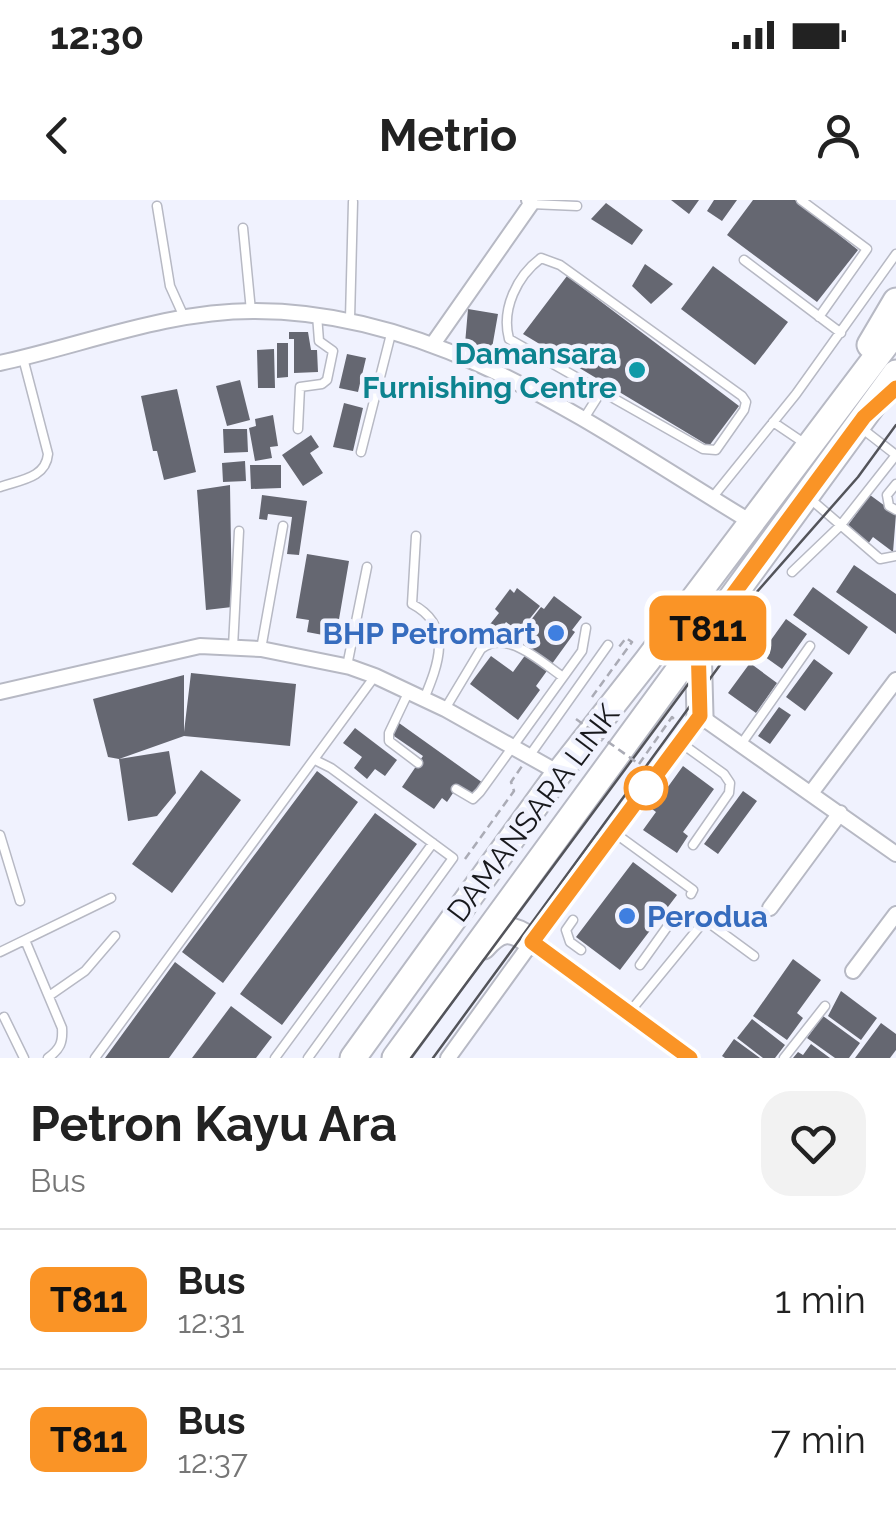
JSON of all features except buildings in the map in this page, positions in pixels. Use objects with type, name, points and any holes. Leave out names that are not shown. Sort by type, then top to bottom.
[{"type":"highway","points":[[868,370],[870,344],[896,301]]},
{"type":"highway","name":"DAMANSARA LINK","points":[[353,1058],[559,772],[896,331]]},
{"type":"highway","name":"DAMANSARA LINK","points":[[394,1058],[896,373]]},
{"type":"highway","points":[[861,421],[896,388]]},
{"type":"highway","points":[[698,642],[700,716]]},
{"type":"highway","points":[[456,975],[497,931],[520,932],[532,942]]},
{"type":"street","points":[[433,344],[530,202]]},
{"type":"street","points":[[0,362],[185,319],[252,311],[350,319],[433,344],[521,385],[752,522]]},
{"type":"street","points":[[0,692],[186,649],[261,649],[347,666],[375,676],[445,709],[559,772]]},
{"type":"street","points":[[811,793],[896,680]]},
{"type":"street","points":[[448,1058],[700,716],[896,854]]},
{"type":"street","points":[[770,908],[840,813]]},
{"type":"street","points":[[853,972],[896,914]]},
{"type":"street","points":[[532,942],[690,1058]]},
{"type":"lane","points":[[802,200],[867,249],[819,317]]},
{"type":"lane","points":[[350,319],[353,202]]},
{"type":"lane","points":[[530,202],[577,206]]},
{"type":"lane","points":[[158,206],[170,286],[185,319]]},
{"type":"lane","points":[[244,228],[252,311]]},
{"type":"lane","points":[[712,498],[824,355],[896,254]]},
{"type":"lane","points":[[541,258],[560,264],[746,402],[716,450],[708,451],[602,390],[508,338],[510,298],[541,258]]},
{"type":"lane","points":[[744,260],[841,332]]},
{"type":"lane","points":[[298,429],[300,387],[327,380],[333,352],[319,341],[316,315]]},
{"type":"lane","points":[[361,452],[392,330]]},
{"type":"lane","points":[[813,347],[824,355]]},
{"type":"lane","points":[[0,487],[46,466],[48,454],[23,358]]},
{"type":"lane","points":[[584,420],[602,390]]},
{"type":"lane","points":[[792,572],[840,526],[896,455],[861,421]]},
{"type":"lane","points":[[773,422],[808,446]]},
{"type":"lane","points":[[896,484],[887,495],[890,506],[896,510]]},
{"type":"lane","points":[[806,495],[880,558],[896,556]]},
{"type":"lane","points":[[261,649],[283,526]]},
{"type":"lane","points":[[233,648],[239,531]]},
{"type":"lane","points":[[416,536],[412,604],[426,611],[438,634],[440,660],[424,699]]},
{"type":"lane","points":[[347,666],[366,567]]},
{"type":"lane","points":[[456,788],[474,799],[582,651],[586,628]]},
{"type":"lane","points":[[445,709],[489,642],[515,646],[563,677]]},
{"type":"lane","points":[[529,756],[608,645]]},
{"type":"lane","points":[[742,743],[810,646]]},
{"type":"lane","points":[[95,1058],[375,676]]},
{"type":"lane","points":[[408,693],[388,733],[389,740],[418,763]]},
{"type":"lane","points":[[681,743],[724,774],[730,783],[729,793],[693,845]]},
{"type":"lane","points":[[308,1058],[453,858],[315,760]]},
{"type":"lane","points":[[612,832],[694,890],[691,894]]},
{"type":"lane","points":[[0,835],[20,901]]},
{"type":"lane","points":[[275,1058],[432,843]]},
{"type":"lane","points":[[624,854],[632,843]]},
{"type":"lane","points":[[0,952],[111,898]]},
{"type":"lane","points":[[640,965],[674,916]]},
{"type":"lane","points":[[547,920],[566,930],[570,942],[581,950]]},
{"type":"lane","points":[[566,930],[574,920]]},
{"type":"lane","points":[[628,1014],[705,920],[754,956]]},
{"type":"lane","points":[[49,996],[84,970],[116,936]]},
{"type":"lane","points":[[25,940],[62,1028],[58,1050],[48,1058]]},
{"type":"lane","points":[[784,1058],[825,1006]]},
{"type":"lane","points":[[4,1017],[24,1058]]},
{"type":"path","points":[[588,703],[632,642],[626,638],[615,653]]},
{"type":"path","points":[[576,718],[639,764],[672,717],[678,721],[645,766]]},
{"type":"tram line","points":[[411,1058],[755,594],[858,477],[896,425]]},
{"type":"tram line","points":[[433,1058],[747,628]]},
{"type":"bus line","name":"T811","points":[[690,1058],[532,942],[700,716],[698,642],[864,417],[896,388]]},
{"type":"place","name":"Damansara Furnishing Centre","points":[[637,370]]},
{"type":"place","name":"BHP Petromart","points":[[556,633]]},
{"type":"place","name":"Perodua","points":[[627,916]]}]
